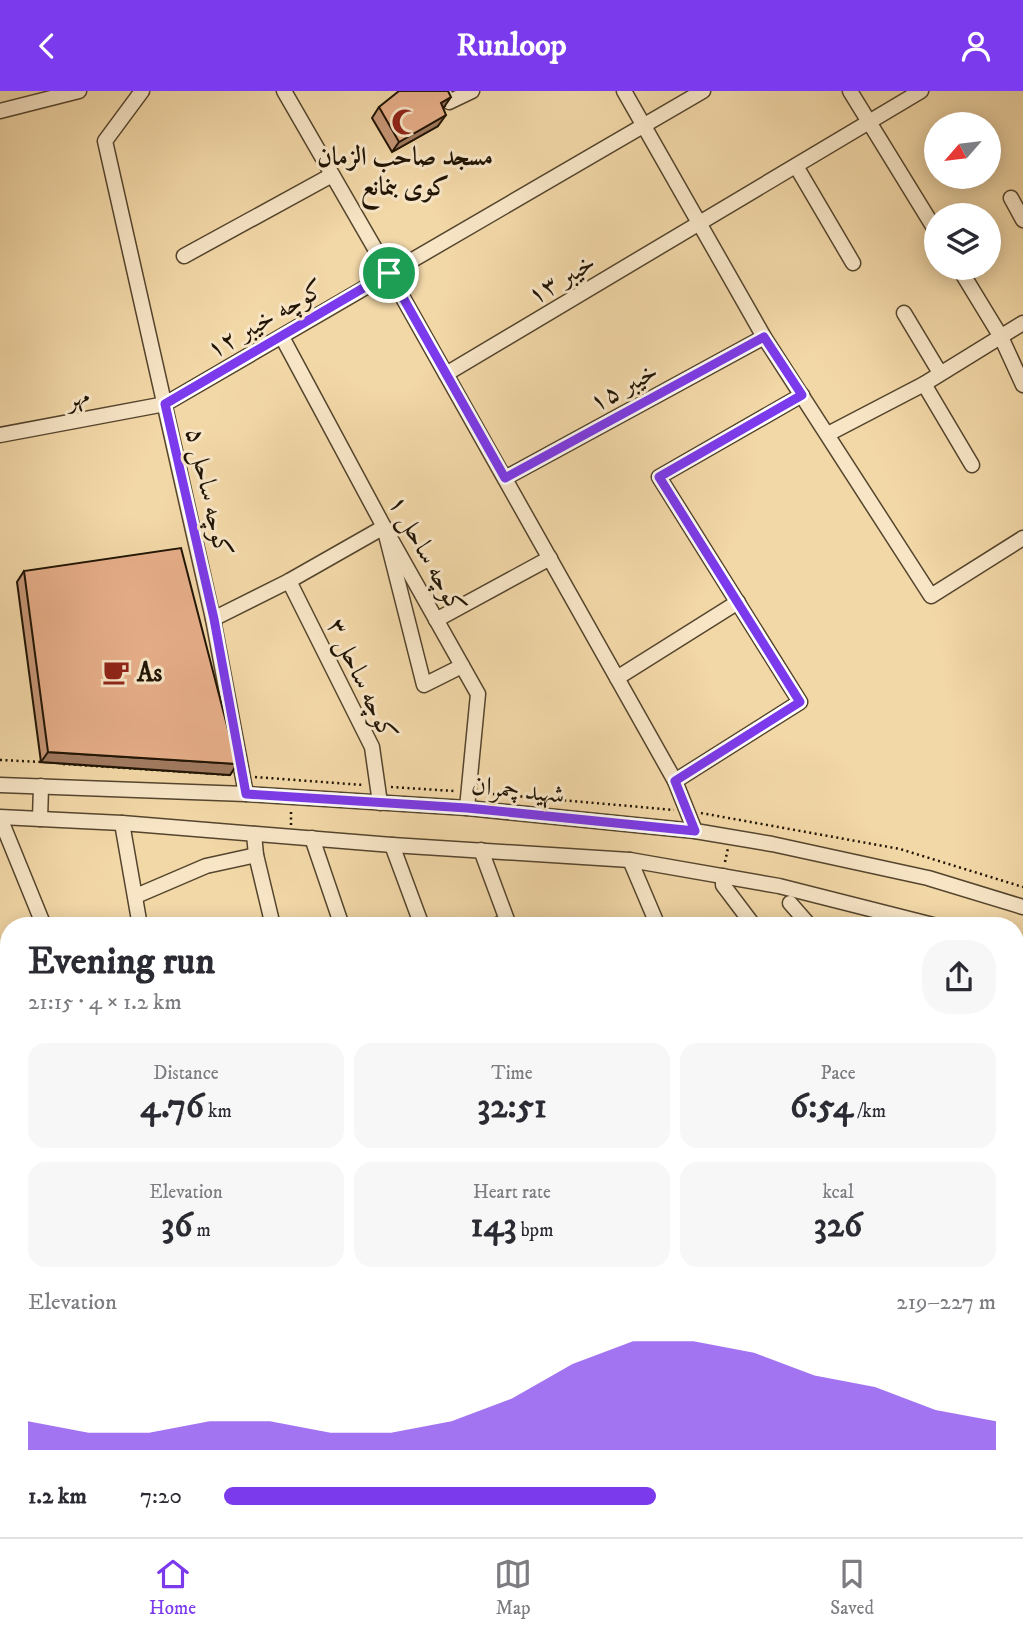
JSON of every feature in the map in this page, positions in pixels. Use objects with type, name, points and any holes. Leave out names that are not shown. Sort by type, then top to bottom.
[{"type":"street","points":[[0,111],[56,94],[79,91]]},
{"type":"street","name":"کوچه ساحل ۵","points":[[142,91],[105,141],[214,619],[246,794]]},
{"type":"street","points":[[284,91],[675,781],[695,831]]},
{"type":"street","points":[[443,91],[449,103],[472,91]]},
{"type":"street","points":[[624,91],[764,337],[931,596],[1023,538]]},
{"type":"street","name":"کوچه خیبر ۱۲","points":[[165,404],[703,91]]},
{"type":"street","points":[[850,91],[924,211]]},
{"type":"street","name":"خیبر ۱۳","points":[[446,374],[921,91]]},
{"type":"street","points":[[796,166],[853,263]]},
{"type":"street","points":[[184,256],[332,175]]},
{"type":"street","points":[[1011,198],[1023,220]]},
{"type":"street","points":[[966,280],[1001,337],[1023,385]]},
{"type":"street","points":[[904,313],[940,373]]},
{"type":"street","points":[[828,434],[923,384],[1023,323]]},
{"type":"street","name":"کوچه ساحل ۱","points":[[282,337],[478,694],[467,808]]},
{"type":"street","name":"خیبر ۱۵","points":[[505,478],[764,337]]},
{"type":"street","points":[[923,384],[972,465]]},
{"type":"street","points":[[675,781],[800,702],[659,477],[802,395]]},
{"type":"street","name":"مهر","points":[[0,435],[165,404]]},
{"type":"street","points":[[214,619],[289,581],[384,527],[424,685],[462,666]]},
{"type":"street","points":[[436,620],[550,558]]},
{"type":"street","name":"کوچه ساحل ۳","points":[[289,581],[372,747],[380,803]]},
{"type":"street","points":[[617,678],[738,602]]},
{"type":"street","name":"شهید چمران","points":[[0,785],[246,794],[467,808],[695,831],[772,844],[928,879],[1023,907]]},
{"type":"street","points":[[40,819],[41,786]]},
{"type":"street","points":[[40,917],[0,818],[122,823],[393,845],[630,860],[779,886],[901,917]]},
{"type":"street","points":[[122,823],[139,917]]},
{"type":"street","points":[[254,834],[256,855],[271,917]]},
{"type":"street","points":[[312,838],[339,917]]},
{"type":"street","points":[[393,845],[419,917]]},
{"type":"street","points":[[481,850],[499,917]]},
{"type":"street","points":[[136,896],[206,866],[256,855]]},
{"type":"street","points":[[630,860],[654,917]]},
{"type":"street","points":[[723,876],[723,885],[747,917]]},
{"type":"street","points":[[790,903],[802,917]]},
{"type":"path","points":[[290,836],[294,779]]},
{"type":"building","name":"مسجد صاحب الزمان کوی بنمانع","points":[[399,91],[448,91],[451,97],[441,103],[446,115],[399,142],[379,107]]},
{"type":"building","name":"As","points":[[181,548],[237,764],[48,752],[24,571]]},
{"type":"place","name":"مسجد صاحب الزمان کوی بنمانع","points":[[405,122]]},
{"type":"place","name":"As","points":[[116,672]]},
{"type":"route","points":[[389,273],[505,478],[764,337],[802,395],[659,477],[800,702],[675,781],[695,831],[467,808],[246,794],[214,619],[165,404],[389,273]]}]
